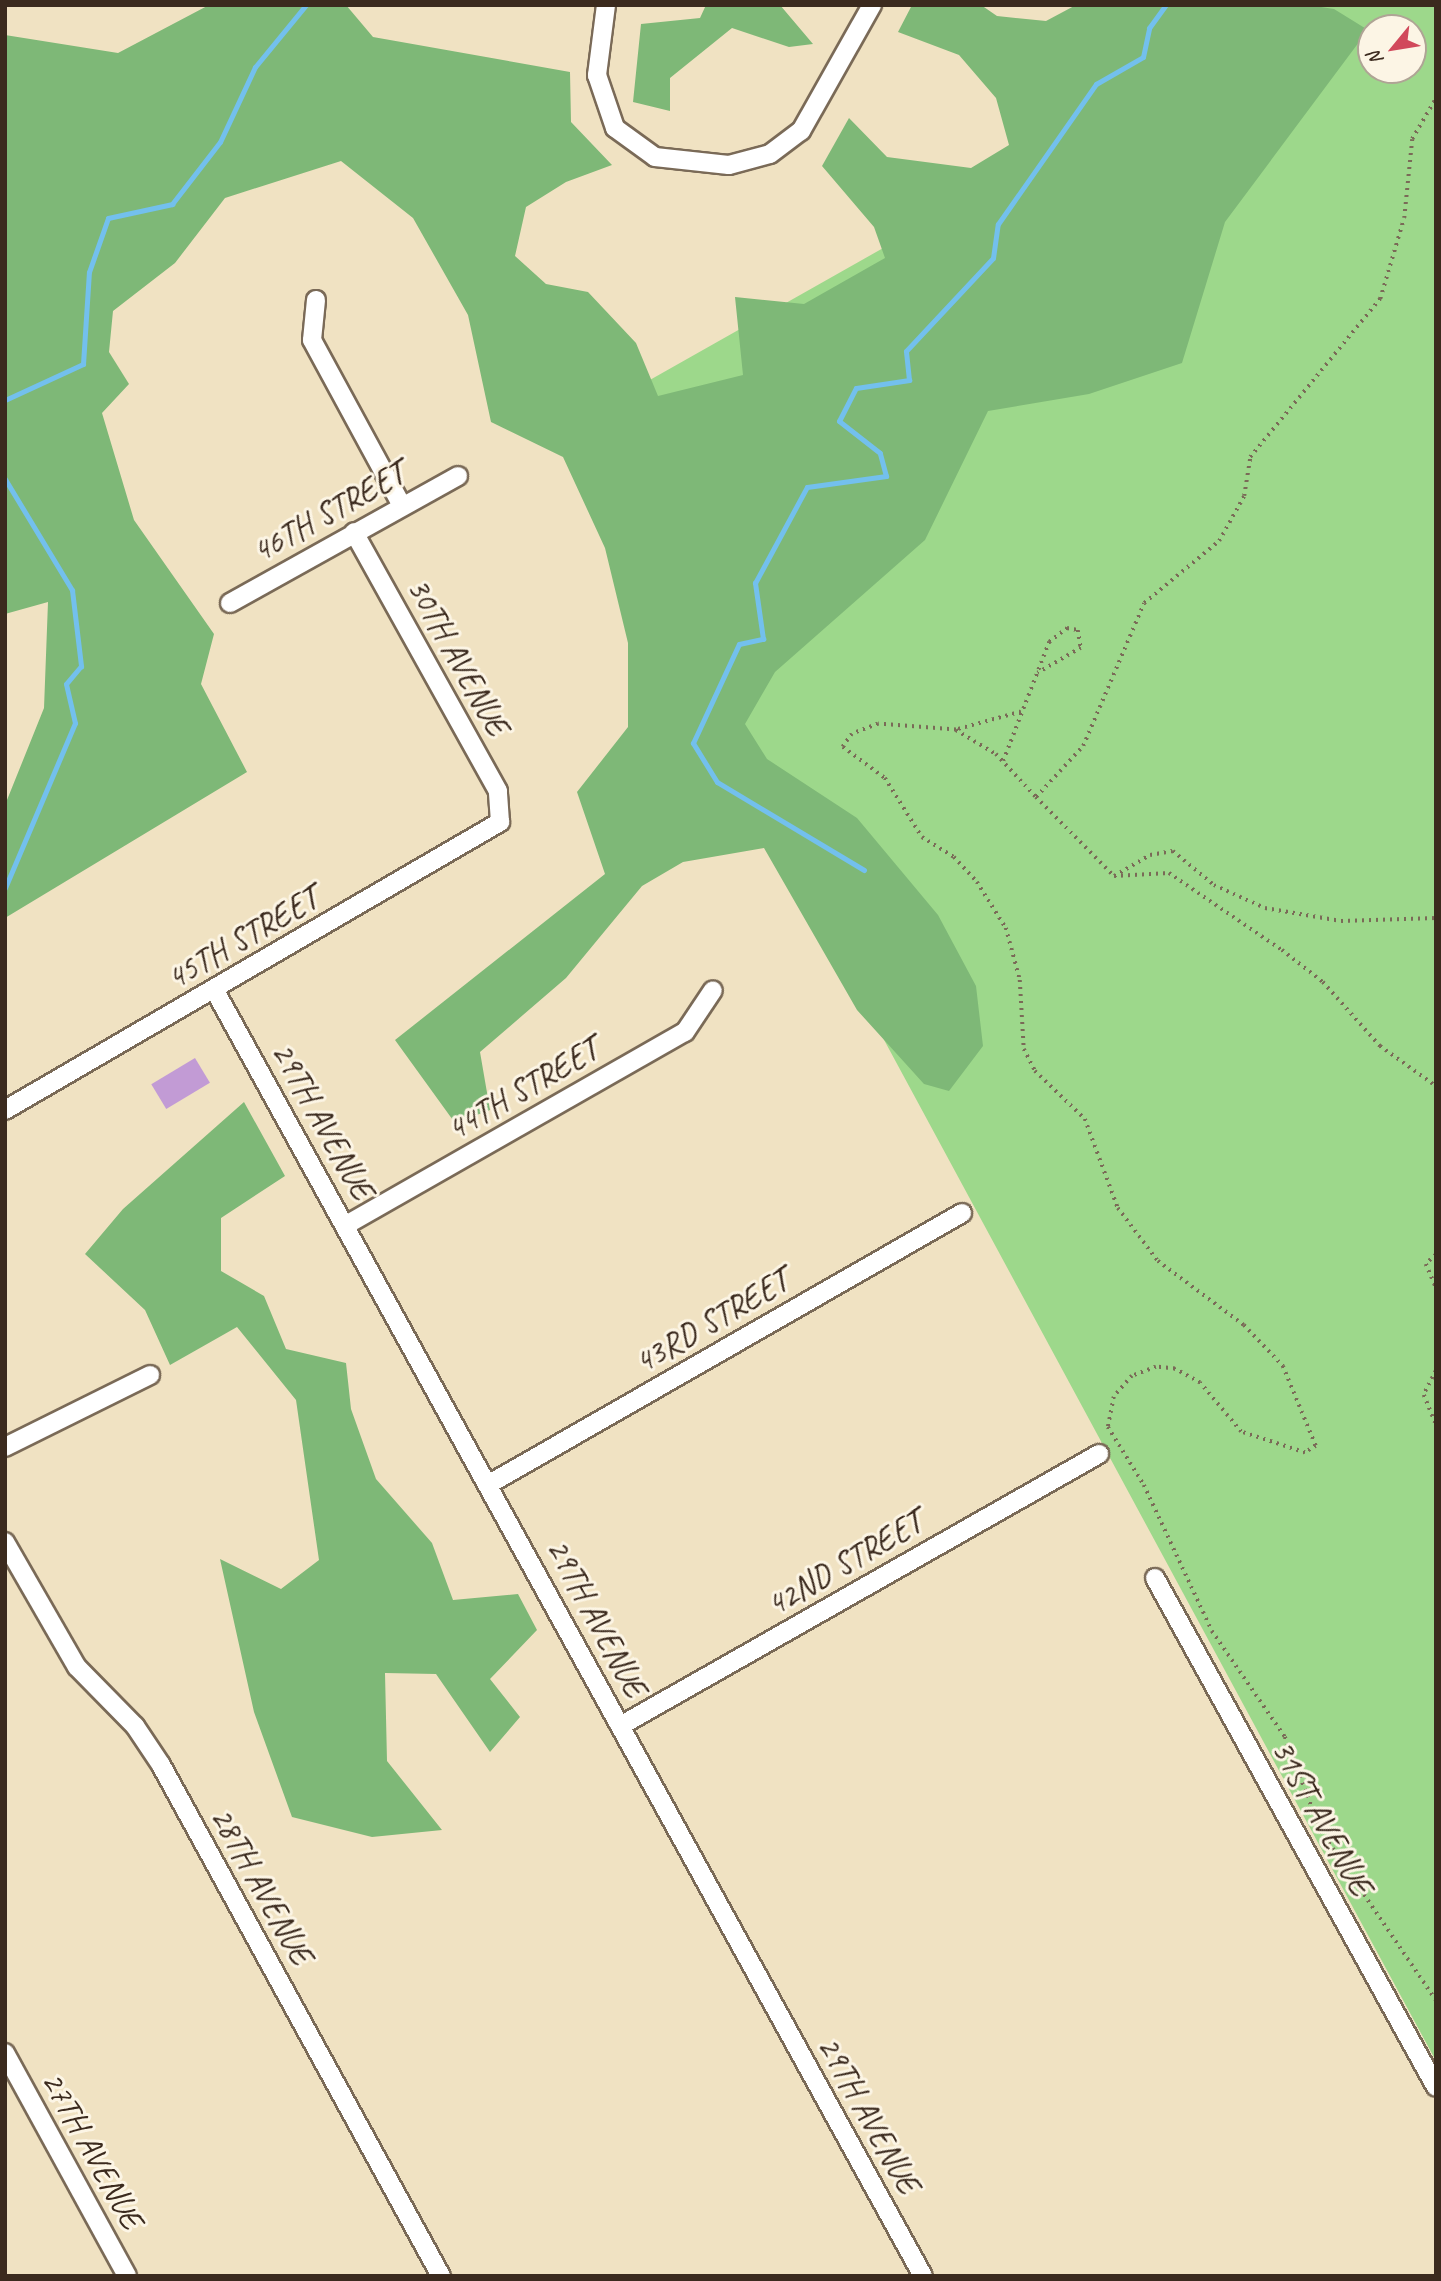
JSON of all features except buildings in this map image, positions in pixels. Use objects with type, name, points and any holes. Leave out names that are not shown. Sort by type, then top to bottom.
[{"type":"street","points":[[606,5],[597,75],[615,128],[655,157],[729,165],[770,155],[801,131],[872,5]]},
{"type":"street","points":[[316,300],[312,340],[402,506]]},
{"type":"street","name":"46TH STREET","points":[[230,603],[458,476]]},
{"type":"street","name":"30TH AVENUE","points":[[354,532],[494,784],[502,812]]},
{"type":"street","name":"45TH STREET","points":[[5,1110],[478,840],[502,812]]},
{"type":"street","name":"29TH AVENUE","points":[[214,989],[491,1483],[620,1726],[923,2276]]},
{"type":"street","name":"44TH STREET","points":[[346,1224],[685,1032],[713,990]]},
{"type":"street","name":"43RD STREET","points":[[491,1483],[962,1213]]},
{"type":"street","points":[[5,1447],[150,1375]]},
{"type":"street","name":"42ND STREET","points":[[620,1726],[1099,1454]]},
{"type":"street","name":"28TH AVENUE","points":[[5,1542],[77,1667],[135,1726],[161,1765],[441,2276]]},
{"type":"street","name":"31ST AVENUE","points":[[1155,1578],[1436,2087]]},
{"type":"street","name":"27TH AVENUE","points":[[5,2053],[127,2276]]},
{"type":"path","points":[[1036,797],[1083,746],[1144,603],[1219,541],[1244,496],[1250,457],[1380,299],[1404,218],[1412,139],[1436,98]]},
{"type":"path","points":[[1003,761],[1049,642],[1067,628],[1078,630],[1081,648],[1038,673]]},
{"type":"path","points":[[1021,712],[956,730],[878,724],[852,734],[843,747],[885,778],[922,837],[954,857],[977,882],[1006,928],[1020,980],[1024,1049],[1035,1071],[1085,1119],[1118,1208],[1158,1261],[1244,1325],[1283,1366],[1315,1446],[1305,1453],[1241,1432],[1200,1383],[1166,1368],[1132,1376],[1114,1397],[1108,1427],[1144,1485],[1212,1631],[1285,1737],[1321,1831],[1436,2000]]},
{"type":"path","points":[[956,730],[1003,761],[1114,876],[1169,873],[1323,982],[1380,1045],[1436,1086]]},
{"type":"path","points":[[1114,876],[1150,855],[1173,851],[1214,884],[1265,908],[1340,921],[1436,918]]},
{"type":"path","points":[[1436,1255],[1426,1264],[1436,1287]]},
{"type":"path","points":[[1436,1371],[1424,1395],[1436,1424]]},
{"type":"green space","points":[[209,5],[346,5],[373,37],[570,72],[571,122],[612,165],[566,182],[526,207],[515,256],[546,284],[588,292],[636,343],[658,396],[743,375],[735,297],[804,304],[885,258],[874,227],[822,166],[849,118],[887,157],[971,168],[1009,145],[996,98],[959,55],[898,32],[912,5],[981,5],[997,16],[1046,21],[1076,5],[1308,5],[1334,9],[1357,23],[1357,45],[1225,222],[1182,363],[1089,394],[988,411],[925,540],[775,672],[745,724],[767,759],[857,818],[938,915],[976,986],[983,1046],[949,1091],[924,1084],[857,1010],[764,848],[683,862],[642,886],[566,978],[480,1052],[490,1110],[455,1123],[395,1040],[605,874],[577,792],[628,727],[628,643],[605,548],[563,457],[491,422],[468,315],[413,218],[341,161],[225,198],[175,263],[113,311],[109,352],[129,384],[102,413],[134,520],[214,634],[201,684],[247,772],[5,918],[5,805],[44,708],[48,602],[5,614],[5,35],[118,53]]},
{"type":"green space","points":[[706,5],[780,5],[813,44],[789,47],[732,28],[670,78],[670,111],[633,102],[641,24],[700,18]]},
{"type":"green space","points":[[1313,5],[1436,5],[1436,2061],[556,433]]},
{"type":"green space","points":[[244,1102],[285,1176],[221,1218],[221,1271],[264,1296],[286,1349],[346,1363],[351,1409],[376,1479],[432,1543],[453,1600],[518,1594],[537,1630],[490,1679],[520,1717],[490,1752],[436,1674],[385,1673],[387,1761],[442,1830],[372,1837],[292,1817],[254,1712],[220,1559],[281,1589],[319,1560],[296,1400],[237,1327],[170,1365],[145,1310],[85,1254],[123,1209]]},
{"type":"waterway","points":[[5,400],[83,364],[89,272],[108,218],[172,204],[220,142],[255,67],[306,5]]},
{"type":"waterway","points":[[864,870],[717,782],[693,743],[739,644],[763,639],[755,583],[807,487],[886,476],[880,453],[839,421],[856,388],[909,380],[906,351],[993,258],[998,224],[1096,84],[1143,57],[1149,28],[1166,5]]},
{"type":"waterway","points":[[5,479],[72,590],[81,666],[66,684],[75,723],[5,888]]}]
